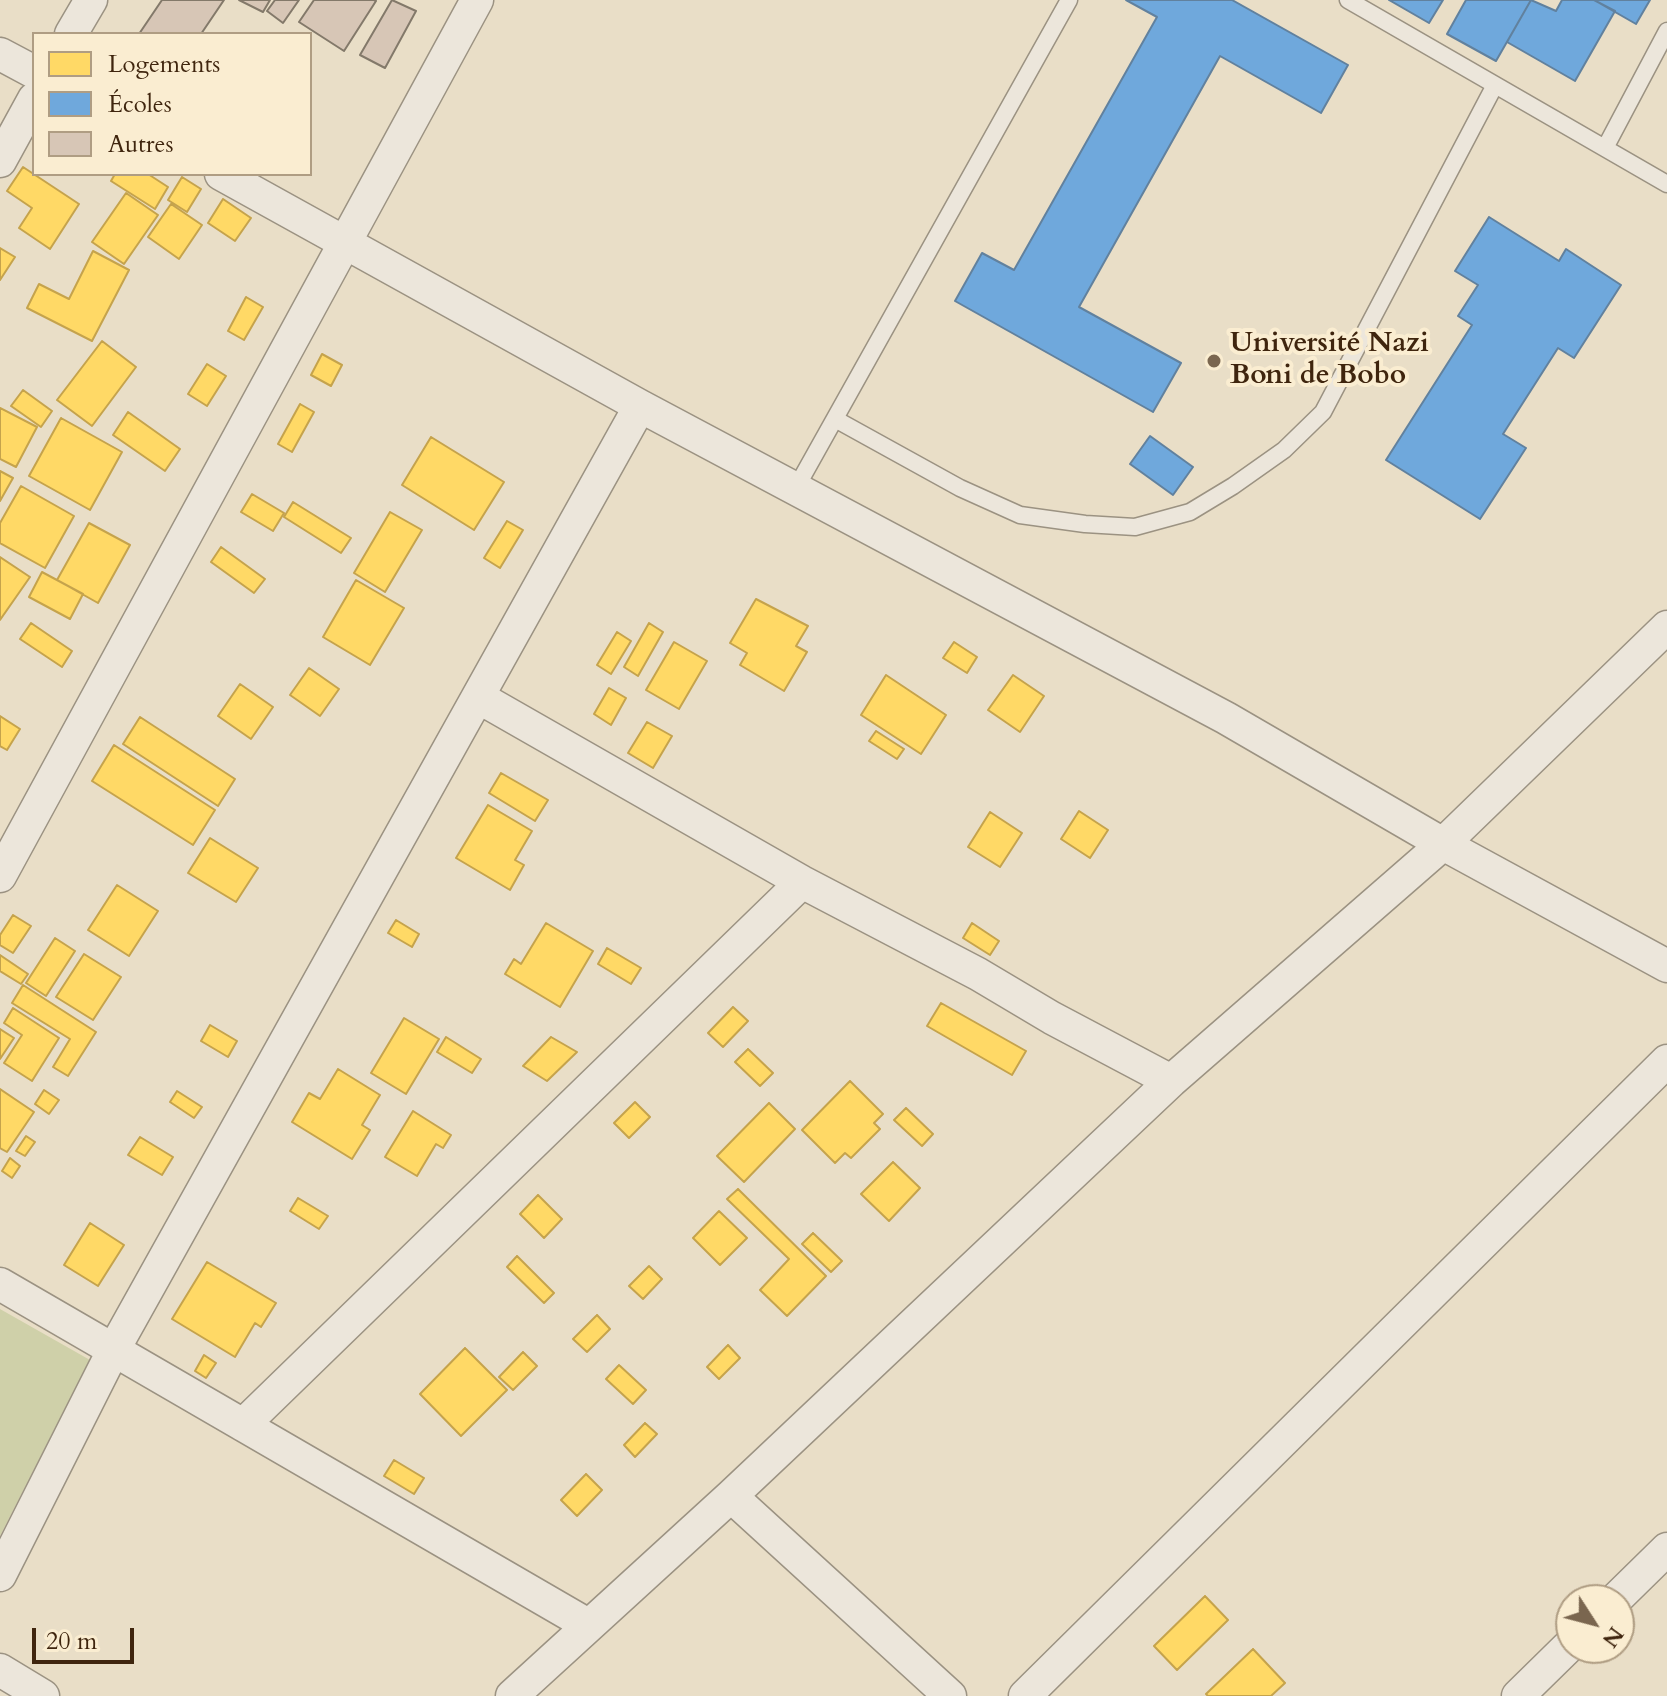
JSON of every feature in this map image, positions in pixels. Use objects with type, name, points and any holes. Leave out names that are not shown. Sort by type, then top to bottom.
[{"type":"street","points":[[72,32],[91,0]]},
{"type":"street","points":[[0,876],[477,0]]},
{"type":"street","points":[[0,54],[32,71]]},
{"type":"street","points":[[0,161],[32,103]]},
{"type":"street","points":[[225,176],[640,406],[1226,718],[1443,844],[1667,966]]},
{"type":"street","points":[[0,1575],[114,1349],[480,698],[640,406]]},
{"type":"street","points":[[512,1696],[731,1496],[1171,1081],[1443,844],[1667,627]]},
{"type":"street","points":[[480,698],[802,882],[978,974],[1052,1018],[1171,1081]]},
{"type":"street","points":[[243,1425],[802,882]]},
{"type":"street","points":[[1025,1696],[1667,1061]]},
{"type":"street","points":[[0,1284],[588,1625]]},
{"type":"street","points":[[731,1496],[950,1696]]},
{"type":"street","points":[[1631,1584],[1667,1549]]},
{"type":"street","points":[[1518,1696],[1555,1660]]},
{"type":"street","points":[[0,1670],[43,1696]]},
{"type":"lane","points":[[796,488],[1069,0]]},
{"type":"lane","points":[[1348,0],[1667,184]]},
{"type":"lane","points":[[1605,148],[1667,31]]},
{"type":"lane","points":[[835,419],[960,488],[1020,515],[1135,527],[1190,512],[1284,450],[1323,412],[1495,85]]},
{"type":"green space","points":[[0,1309],[90,1360],[0,1536]]},
{"type":"building: Logements","points":[[23,167],[32,176],[79,204],[50,249],[19,228],[32,208],[7,191]]},
{"type":"building: Logements","points":[[114,176],[151,176],[168,187],[155,209],[111,181]]},
{"type":"building: Logements","points":[[182,177],[201,189],[187,212],[168,200]]},
{"type":"building: Logements","points":[[126,193],[158,215],[124,264],[92,242]]},
{"type":"building: Logements","points":[[223,199],[251,218],[235,241],[208,223]]},
{"type":"building: Logements","points":[[171,204],[202,225],[179,259],[148,237]]},
{"type":"building: Logements","points":[[0,248],[15,257],[0,280]]},
{"type":"building: Logements","points":[[93,251],[129,270],[92,341],[27,308],[39,284],[69,299]]},
{"type":"building: Logements","points":[[246,297],[263,307],[244,340],[228,331]]},
{"type":"building: Logements","points":[[102,341],[136,367],[92,426],[57,400]]},
{"type":"building: Logements","points":[[322,354],[342,365],[331,386],[311,375]]},
{"type":"building: Logements","points":[[207,364],[226,376],[207,406],[188,394]]},
{"type":"building: Logements","points":[[23,390],[52,411],[41,427],[11,406]]},
{"type":"building: Logements","points":[[300,404],[314,412],[292,452],[278,444]]},
{"type":"building: Logements","points":[[0,408],[37,427],[16,467],[0,459]]},
{"type":"building: Logements","points":[[128,412],[180,449],[165,471],[113,435]]},
{"type":"building: Logements","points":[[61,418],[122,452],[90,510],[29,476]]},
{"type":"building: Logements","points":[[431,437],[504,482],[474,530],[402,485]]},
{"type":"building: Logements","points":[[0,471],[13,478],[0,501]]},
{"type":"building: Logements","points":[[21,486],[74,516],[45,568],[0,543],[0,523]]},
{"type":"building: Logements","points":[[252,494],[284,513],[273,531],[241,512]]},
{"type":"building: Logements","points":[[293,502],[351,538],[341,553],[284,517]]},
{"type":"building: Logements","points":[[390,512],[422,530],[385,592],[354,573]]},
{"type":"building: Logements","points":[[507,521],[523,530],[500,568],[484,558]]},
{"type":"building: Logements","points":[[89,523],[130,545],[98,603],[57,580]]},
{"type":"building: Logements","points":[[221,547],[265,579],[254,593],[211,562]]},
{"type":"building: Logements","points":[[0,557],[30,577],[0,620]]},
{"type":"building: Logements","points":[[42,572],[83,594],[70,619],[29,597]]},
{"type":"building: Logements","points":[[356,580],[404,608],[370,665],[323,637]]},
{"type":"building: Logements","points":[[756,599],[808,626],[796,646],[807,652],[784,691],[740,665],[747,653],[730,643]]},
{"type":"building: Logements","points":[[31,623],[72,651],[62,667],[20,639]]},
{"type":"building: Logements","points":[[649,623],[663,632],[638,676],[624,667]]},
{"type":"building: Logements","points":[[617,632],[631,641],[611,674],[597,665]]},
{"type":"building: Logements","points":[[674,642],[707,661],[679,709],[646,690]]},
{"type":"building: Logements","points":[[954,642],[977,657],[967,673],[943,658]]},
{"type":"building: Logements","points":[[309,668],[339,689],[320,716],[290,695]]},
{"type":"building: Logements","points":[[886,675],[946,715],[921,754],[861,715]]},
{"type":"building: Logements","points":[[1013,675],[1044,696],[1020,732],[988,710]]},
{"type":"building: Logements","points":[[240,684],[273,707],[251,739],[218,716]]},
{"type":"building: Logements","points":[[609,688],[626,698],[611,725],[594,714]]},
{"type":"building: Logements","points":[[0,716],[20,729],[7,750],[0,746]]},
{"type":"building: Logements","points":[[140,717],[235,779],[218,806],[123,744]]},
{"type":"building: Logements","points":[[647,722],[672,736],[653,768],[628,753]]},
{"type":"building: Logements","points":[[876,731],[904,749],[897,759],[869,741]]},
{"type":"building: Logements","points":[[114,745],[215,810],[193,845],[92,781]]},
{"type":"building: Logements","points":[[501,773],[548,800],[535,821],[489,793]]},
{"type":"building: Logements","points":[[488,805],[532,831],[515,860],[524,865],[510,890],[456,858]]},
{"type":"building: Logements","points":[[1079,811],[1108,830],[1090,858],[1061,839]]},
{"type":"building: Logements","points":[[990,812],[1022,833],[1000,867],[968,847]]},
{"type":"building: Logements","points":[[210,838],[258,868],[236,902],[188,873]]},
{"type":"building: Logements","points":[[117,885],[158,911],[129,956],[88,930]]},
{"type":"building: Logements","points":[[13,915],[31,926],[13,953],[0,945],[0,935]]},
{"type":"building: Logements","points":[[396,920],[419,934],[412,947],[388,933]]},
{"type":"building: Logements","points":[[546,923],[593,951],[560,1007],[505,974],[514,959],[521,964]]},
{"type":"building: Logements","points":[[972,923],[999,941],[990,955],[963,938]]},
{"type":"building: Logements","points":[[55,938],[75,951],[46,996],[26,983]]},
{"type":"building: Logements","points":[[607,948],[641,968],[631,984],[598,964]]},
{"type":"building: Logements","points":[[84,954],[121,977],[93,1020],[56,997]]},
{"type":"building: Logements","points":[[0,955],[28,974],[21,984],[0,971]]},
{"type":"building: Logements","points":[[23,985],[96,1032],[68,1076],[53,1067],[70,1039],[12,1003]]},
{"type":"building: Logements","points":[[941,1003],[1026,1051],[1012,1075],[927,1026]]},
{"type":"building: Logements","points":[[733,1007],[748,1021],[723,1047],[708,1033]]},
{"type":"building: Logements","points":[[13,1008],[59,1038],[32,1081],[4,1063],[22,1035],[4,1023]]},
{"type":"building: Logements","points":[[404,1018],[439,1039],[406,1094],[371,1073]]},
{"type":"building: Logements","points":[[210,1025],[237,1041],[228,1057],[201,1041]]},
{"type":"building: Logements","points":[[0,1029],[14,1038],[0,1059]]},
{"type":"building: Logements","points":[[446,1037],[481,1059],[472,1073],[437,1052]]},
{"type":"building: Logements","points":[[551,1037],[577,1052],[547,1081],[523,1066]]},
{"type":"building: Logements","points":[[748,1049],[773,1073],[760,1086],[735,1062]]},
{"type":"building: Logements","points":[[338,1069],[380,1095],[362,1125],[370,1130],[352,1159],[292,1122],[309,1093],[320,1099]]},
{"type":"building: Logements","points":[[850,1081],[883,1114],[874,1123],[880,1129],[851,1158],[845,1153],[835,1163],[802,1130]]},
{"type":"building: Logements","points":[[0,1089],[34,1112],[7,1152],[0,1148]]},
{"type":"building: Logements","points":[[44,1090],[59,1100],[49,1114],[35,1104]]},
{"type":"building: Logements","points":[[177,1091],[202,1107],[194,1118],[170,1102]]},
{"type":"building: Logements","points":[[635,1102],[650,1117],[629,1138],[614,1123]]},
{"type":"building: Logements","points":[[769,1103],[795,1129],[744,1182],[717,1156]]},
{"type":"building: Logements","points":[[906,1108],[933,1134],[922,1146],[894,1120]]},
{"type":"building: Logements","points":[[413,1111],[451,1135],[443,1148],[436,1144],[417,1176],[385,1157]]},
{"type":"building: Logements","points":[[26,1136],[35,1142],[25,1156],[16,1151]]},
{"type":"building: Logements","points":[[140,1137],[173,1157],[162,1175],[128,1155]]},
{"type":"building: Logements","points":[[10,1158],[20,1166],[12,1178],[2,1171]]},
{"type":"building: Logements","points":[[893,1162],[920,1188],[889,1221],[861,1194]]},
{"type":"building: Logements","points":[[738,1189],[826,1276],[787,1316],[760,1290],[789,1259],[727,1199]]},
{"type":"building: Logements","points":[[538,1195],[562,1219],[544,1238],[520,1214]]},
{"type":"building: Logements","points":[[298,1198],[328,1216],[319,1229],[290,1211]]},
{"type":"building: Logements","points":[[719,1211],[747,1238],[720,1265],[693,1238]]},
{"type":"building: Logements","points":[[90,1223],[124,1245],[98,1286],[64,1265]]},
{"type":"building: Logements","points":[[813,1233],[842,1261],[831,1272],[802,1244]]},
{"type":"building: Logements","points":[[517,1256],[554,1293],[544,1303],[507,1267]]},
{"type":"building: Logements","points":[[207,1262],[276,1303],[261,1327],[255,1323],[235,1357],[172,1319]]},
{"type":"building: Logements","points":[[649,1266],[662,1279],[643,1299],[629,1286]]},
{"type":"building: Logements","points":[[597,1315],[610,1329],[587,1352],[573,1339]]},
{"type":"building: Logements","points":[[728,1345],[740,1358],[719,1379],[707,1367]]},
{"type":"building: Logements","points":[[465,1348],[507,1390],[461,1436],[420,1394]]},
{"type":"building: Logements","points":[[523,1352],[537,1366],[513,1390],[499,1377]]},
{"type":"building: Logements","points":[[204,1355],[216,1363],[206,1378],[195,1371]]},
{"type":"building: Logements","points":[[619,1365],[646,1390],[633,1404],[606,1379]]},
{"type":"building: Logements","points":[[645,1423],[657,1434],[635,1457],[624,1445]]},
{"type":"building: Logements","points":[[394,1460],[424,1478],[414,1494],[384,1476]]},
{"type":"building: Logements","points":[[586,1474],[602,1490],[577,1516],[561,1500]]},
{"type":"building: Logements","points":[[1205,1596],[1228,1620],[1177,1670],[1154,1646]]},
{"type":"building: Logements","points":[[1253,1649],[1285,1683],[1271,1696],[1206,1694]]},
{"type":"building: Écoles","points":[[1126,0],[1232,0],[1348,65],[1321,113],[1220,56],[1079,307],[1181,363],[1153,412],[955,301],[982,253],[1014,270],[1157,17]]},
{"type":"building: Écoles","points":[[1389,0],[1443,0],[1429,23]]},
{"type":"building: Écoles","points":[[1466,0],[1531,0],[1496,61],[1447,34]]},
{"type":"building: Écoles","points":[[1531,0],[1556,11],[1562,0],[1594,0],[1615,11],[1575,81],[1507,42]]},
{"type":"building: Écoles","points":[[1594,0],[1650,0],[1636,24]]},
{"type":"building: Écoles","points":[[1489,217],[1559,261],[1566,249],[1621,285],[1574,358],[1558,348],[1503,434],[1526,448],[1480,519],[1386,460],[1472,325],[1458,316],[1478,285],[1455,271]]},
{"type":"building: Écoles","points":[[1150,436],[1193,467],[1173,495],[1130,464]]},
{"type":"building: Autres","points":[[162,0],[224,0],[202,32],[140,32]]},
{"type":"building: Autres","points":[[239,0],[270,0],[263,12]]},
{"type":"building: Autres","points":[[275,0],[299,0],[283,23],[267,11]]},
{"type":"building: Autres","points":[[314,0],[376,1],[344,51],[299,22]]},
{"type":"building: Autres","points":[[392,0],[416,11],[385,68],[360,55]]},
{"type":"place","name":"Université Nazi Boni de Bobo","points":[[1214,361]]}]
